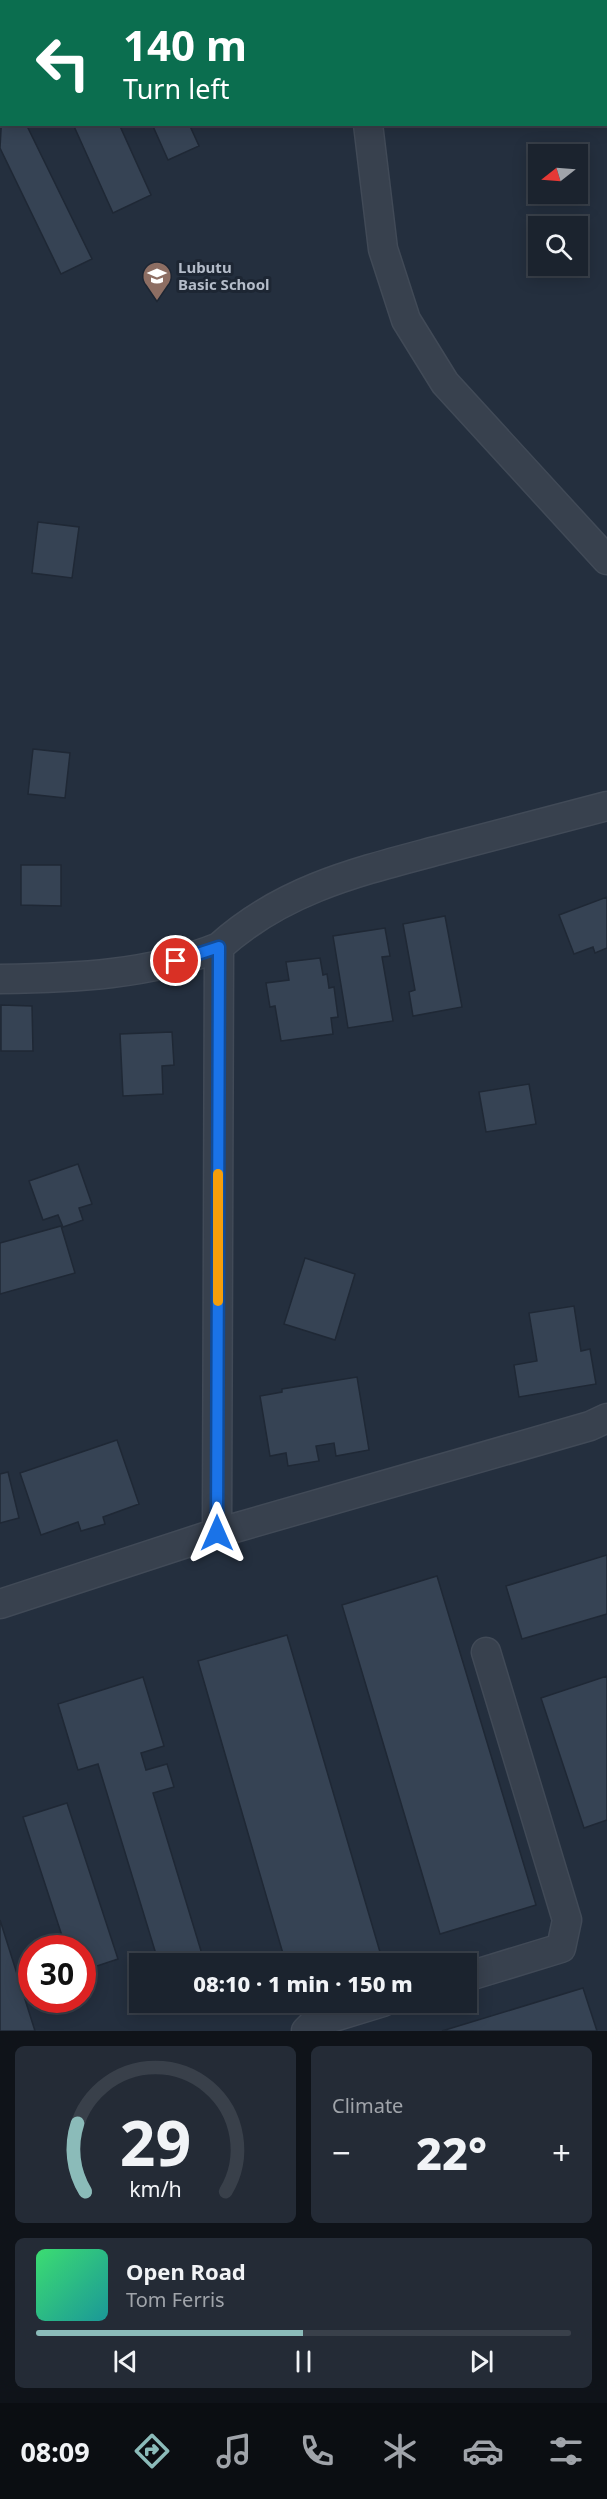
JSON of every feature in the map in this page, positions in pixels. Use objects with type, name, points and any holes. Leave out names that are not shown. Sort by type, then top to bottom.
[{"type":"street","points":[[368,126],[383,249],[406,320],[445,382],[607,560]]},
{"type":"street","points":[[0,979],[64,978],[157,966],[195,956],[219,947],[239,929],[274,906],[353,873],[607,806]]},
{"type":"street","points":[[217,1533],[219,947]]},
{"type":"street","points":[[0,1604],[217,1533],[590,1426],[607,1418]]},
{"type":"street","points":[[477,1974],[561,1948],[567,1920],[486,1652]]},
{"type":"street","points":[[306,2031],[314,2024],[348,2013]]},
{"type":"building","points":[[1,126],[27,126],[92,259],[61,274],[0,148]]},
{"type":"building","points":[[74,126],[120,126],[151,195],[113,213]]},
{"type":"building","points":[[153,126],[190,126],[199,146],[168,160]]},
{"type":"building","points":[[38,522],[79,527],[72,578],[32,573]]},
{"type":"building","points":[[33,749],[70,753],[65,798],[28,794]]},
{"type":"building","points":[[21,865],[61,865],[61,906],[21,905]]},
{"type":"building","points":[[607,897],[607,948],[595,953],[593,947],[574,954],[559,915]]},
{"type":"building","points":[[445,916],[462,1007],[413,1016],[409,992],[415,990],[403,924]]},
{"type":"building","points":[[385,928],[390,956],[382,957],[393,1021],[348,1028],[333,936]]},
{"type":"building","points":[[320,958],[323,975],[327,974],[329,988],[334,987],[338,1017],[331,1018],[333,1034],[281,1041],[275,1006],[270,1007],[266,983],[289,980],[286,962]]},
{"type":"building","points":[[1,1005],[32,1006],[33,1051],[1,1051]]},
{"type":"building","points":[[172,1032],[174,1065],[162,1066],[163,1094],[123,1096],[120,1034]]},
{"type":"building","points":[[529,1084],[536,1124],[486,1132],[479,1092]]},
{"type":"building","points":[[78,1164],[92,1204],[79,1208],[83,1220],[63,1227],[58,1215],[43,1220],[29,1181]]},
{"type":"building","points":[[61,1226],[75,1273],[0,1294],[0,1243]]},
{"type":"building","points":[[305,1258],[355,1274],[335,1340],[284,1324]]},
{"type":"building","points":[[574,1306],[581,1351],[590,1349],[596,1384],[519,1397],[514,1365],[537,1361],[529,1313]]},
{"type":"building","points":[[357,1377],[369,1450],[336,1456],[334,1443],[316,1446],[319,1461],[288,1466],[286,1453],[270,1456],[260,1396],[282,1392],[282,1389]]},
{"type":"building","points":[[117,1440],[139,1504],[103,1517],[105,1524],[81,1531],[78,1522],[41,1535],[20,1473]]},
{"type":"building","points":[[8,1472],[19,1518],[0,1523],[0,1474]]},
{"type":"building","points":[[607,1555],[607,1614],[522,1639],[506,1586]]},
{"type":"building","points":[[437,1576],[536,1905],[440,1934],[342,1605]]},
{"type":"building","points":[[287,1635],[380,1952],[283,1953],[198,1661]]},
{"type":"building","points":[[607,1676],[607,1820],[584,1828],[541,1698]]},
{"type":"building","points":[[143,1677],[164,1746],[141,1753],[146,1770],[167,1764],[174,1787],[153,1793],[202,1953],[156,1953],[98,1764],[78,1770],[58,1704]]},
{"type":"building","points":[[67,1803],[118,1959],[96,1966],[96,1935],[62,1935],[23,1817]]},
{"type":"building","points":[[0,1920],[18,1977],[18,2013],[29,2013],[35,2031],[0,2031]]},
{"type":"building","points":[[583,1988],[597,2031],[442,2031]]},
{"type":"slow traffic","points":[[218,1174],[218,1301]]},
{"type":"place","name":"Lubutu Basic School","points":[[157,302]]},
{"type":"route","points":[[176,961],[219,947],[217,1533]]}]
